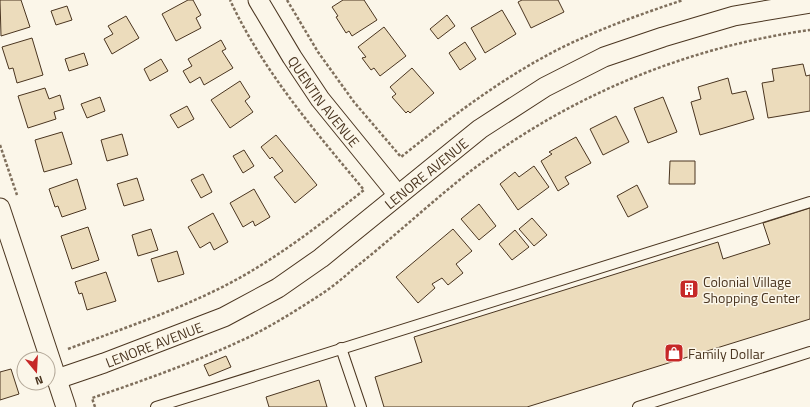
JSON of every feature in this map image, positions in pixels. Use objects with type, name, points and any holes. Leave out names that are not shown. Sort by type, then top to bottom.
[{"type":"street","name":"QUENTIN AVENUE","points":[[258,0],[292,57],[320,99],[398,195]]},
{"type":"street","name":"LENORE AVENUE","points":[[57,380],[104,364],[224,317],[278,288],[321,258],[480,129],[545,88],[604,57],[663,37],[734,16],[810,3]]},
{"type":"street","points":[[0,208],[66,407]]},
{"type":"lane","points":[[156,407],[810,202]]},
{"type":"lane","points":[[341,348],[361,407]]},
{"type":"lane","points":[[638,407],[650,405],[810,352]]},
{"type":"path","points":[[287,0],[318,52],[354,102],[401,157],[456,113],[499,84],[558,50],[624,20],[683,0]]},
{"type":"path","points":[[95,407],[92,398],[164,373],[250,336],[322,294],[383,247],[472,170],[526,134],[585,98],[640,73],[707,51],[772,35],[810,30]]},
{"type":"path","points":[[0,145],[17,198]]},
{"type":"path","points":[[64,342],[67,349],[157,316],[211,293],[265,262],[316,228],[364,190]]},
{"type":"building","points":[[0,0],[21,0],[30,27],[1,36]]},
{"type":"building","points":[[188,0],[193,0],[201,15],[196,18],[201,28],[176,41],[162,14]]},
{"type":"building","points":[[343,0],[364,0],[377,20],[352,36],[349,31],[346,33],[336,17],[338,16],[332,7]]},
{"type":"building","points":[[522,0],[558,0],[564,12],[531,28],[518,2]]},
{"type":"building","points":[[67,6],[72,20],[56,25],[51,11]]},
{"type":"building","points":[[502,10],[516,34],[485,53],[471,28]]},
{"type":"building","points":[[447,15],[455,26],[438,39],[430,29]]},
{"type":"building","points":[[126,16],[139,38],[112,54],[104,39],[113,34],[108,26]]},
{"type":"building","points":[[384,27],[406,56],[380,76],[374,68],[371,70],[362,58],[366,57],[358,47]]},
{"type":"building","points":[[32,38],[43,75],[17,83],[13,68],[9,69],[2,47]]},
{"type":"building","points":[[221,40],[226,49],[222,51],[233,68],[204,85],[200,77],[190,83],[183,71],[192,66],[188,59]]},
{"type":"building","points":[[465,42],[476,59],[460,70],[449,53]]},
{"type":"building","points":[[84,53],[88,65],[69,71],[65,59]]},
{"type":"building","points":[[161,59],[168,71],[150,81],[144,69]]},
{"type":"building","points":[[803,64],[806,76],[810,75],[810,111],[768,118],[762,83],[774,81],[772,69]]},
{"type":"building","points":[[412,68],[434,93],[410,113],[408,111],[406,113],[392,97],[396,94],[390,87]]},
{"type":"building","points":[[728,78],[732,94],[746,91],[754,119],[700,135],[691,102],[701,99],[698,87]]},
{"type":"building","points":[[240,81],[250,97],[245,101],[253,112],[230,128],[211,100]]},
{"type":"building","points":[[45,88],[49,99],[60,95],[64,109],[54,112],[56,119],[28,128],[18,96]]},
{"type":"building","points":[[100,97],[105,111],[87,118],[81,104]]},
{"type":"building","points":[[663,97],[677,132],[648,143],[634,108]]},
{"type":"building","points":[[187,106],[194,119],[178,128],[170,115]]},
{"type":"building","points":[[616,116],[629,142],[603,155],[590,129]]},
{"type":"building","points":[[62,132],[72,164],[44,172],[35,140]]},
{"type":"building","points":[[122,134],[128,155],[107,161],[101,140]]},
{"type":"building","points":[[276,135],[317,185],[295,203],[274,177],[283,171],[272,157],[270,159],[261,147]]},
{"type":"building","points":[[576,137],[591,163],[565,177],[569,184],[558,191],[541,161],[552,154],[549,152]]},
{"type":"building","points":[[244,150],[254,166],[243,173],[233,156]]},
{"type":"building","points":[[670,161],[695,161],[695,184],[669,184]]},
{"type":"building","points":[[534,166],[549,187],[518,210],[500,184],[515,172],[519,177]]},
{"type":"building","points":[[203,174],[212,192],[201,198],[191,180]]},
{"type":"building","points":[[137,178],[144,200],[124,206],[117,184]]},
{"type":"building","points":[[77,179],[86,209],[62,217],[58,206],[55,207],[49,189]]},
{"type":"building","points":[[637,185],[648,207],[628,217],[617,196]]},
{"type":"building","points":[[254,189],[270,217],[255,226],[253,221],[243,227],[230,203]]},
{"type":"building","points":[[479,204],[496,226],[479,240],[461,219]]},
{"type":"building","name":"Colonial Village Shopping Center","points":[[810,208],[810,319],[527,407],[384,407],[375,377],[422,362],[414,337],[718,242],[723,259],[770,244],[763,223]]},
{"type":"building","points":[[213,213],[228,242],[214,250],[210,242],[200,248],[188,227]]},
{"type":"building","points":[[532,218],[547,235],[534,246],[519,229]]},
{"type":"building","points":[[88,227],[99,260],[72,269],[61,236]]},
{"type":"building","points":[[151,229],[158,250],[138,256],[132,235]]},
{"type":"building","points":[[453,229],[472,251],[456,264],[463,273],[448,285],[442,278],[432,284],[435,288],[418,303],[396,277]]},
{"type":"building","points":[[515,230],[529,247],[512,260],[499,244]]},
{"type":"building","points":[[177,251],[184,274],[158,282],[151,259]]},
{"type":"building","points":[[106,272],[116,301],[87,310],[82,293],[79,294],[75,282]]},
{"type":"building","points":[[226,356],[231,367],[209,376],[204,365]]},
{"type":"building","points":[[11,369],[16,385],[16,391],[18,391],[19,394],[0,400],[0,372]]},
{"type":"building","points":[[319,380],[327,407],[269,407],[266,397]]},
{"type":"place","name":"Colonial Village Shopping Center","points":[[689,289]]},
{"type":"place","name":"Family Dollar","points":[[674,353]]}]
